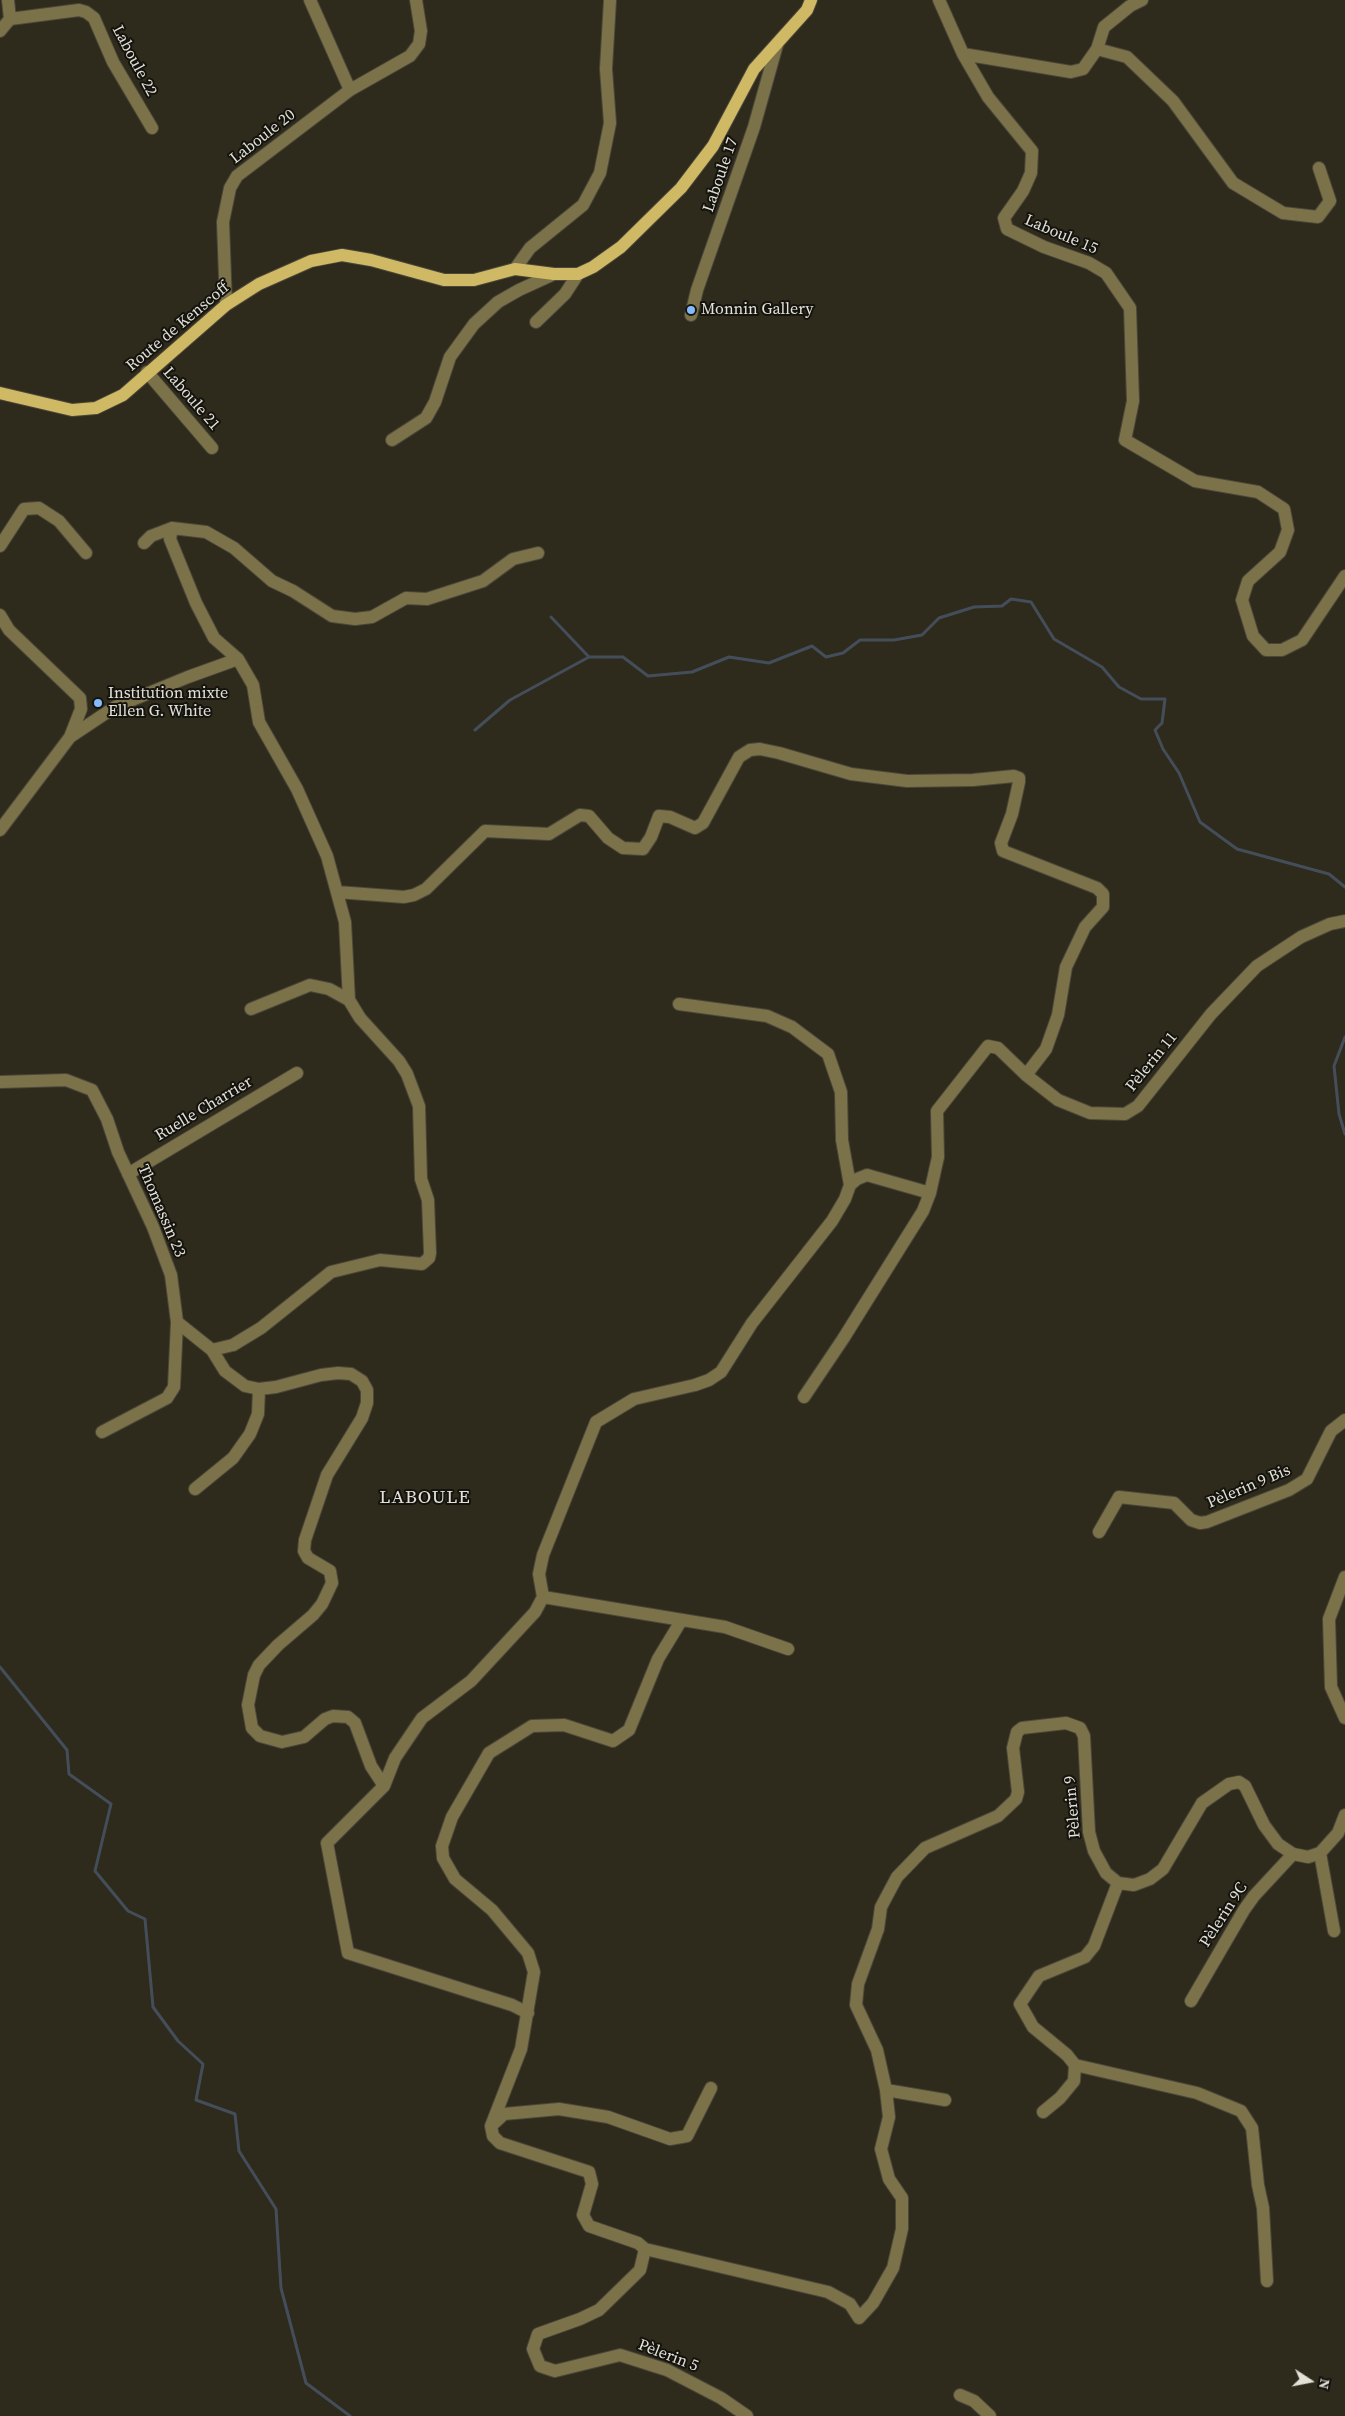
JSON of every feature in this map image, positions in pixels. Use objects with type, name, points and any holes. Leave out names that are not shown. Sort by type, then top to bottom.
[{"type":"main road","name":"Route de Kenscoff","points":[[0,393],[72,410],[96,408],[123,395],[147,372],[226,305],[259,284],[311,261],[342,255],[371,260],[444,280],[474,280],[515,269],[554,274],[578,274],[593,267],[621,247],[681,188],[713,146],[754,69],[807,10],[811,0]]},
{"type":"street","points":[[0,31],[10,19],[8,0]]},
{"type":"street","points":[[310,0],[350,90]]},
{"type":"street","name":"Laboule 20","points":[[226,305],[223,222],[230,188],[237,176],[350,90],[410,56],[419,44],[421,30],[416,0]]},
{"type":"street","points":[[515,269],[530,248],[583,205],[600,173],[610,124],[606,70],[610,0]]},
{"type":"street","name":"Laboule 15","points":[[939,0],[963,54],[988,97],[1032,150],[1031,173],[1023,191],[1004,218],[1007,229],[1044,247],[1089,263],[1106,272],[1130,308],[1133,401],[1125,440],[1195,481],[1258,492],[1284,509],[1288,530],[1280,552],[1248,581],[1242,600],[1253,636],[1266,650],[1282,650],[1302,640],[1345,576]]},
{"type":"street","points":[[963,54],[1070,72],[1083,69],[1097,50],[1104,27],[1126,3],[1142,0]]},
{"type":"street","name":"Laboule 22","points":[[10,19],[79,10],[86,12],[94,18],[113,62],[152,128]]},
{"type":"street","name":"Laboule 17","points":[[691,315],[697,290],[754,126],[778,44]]},
{"type":"street","points":[[1097,50],[1127,58],[1173,101],[1233,183],[1283,213],[1318,217],[1330,201],[1319,168]]},
{"type":"street","points":[[392,440],[426,418],[435,402],[450,357],[474,324],[498,302],[554,274]]},
{"type":"street","points":[[536,322],[565,294],[578,274]]},
{"type":"street","name":"Laboule 21","points":[[147,372],[212,448]]},
{"type":"street","points":[[0,546],[9,528],[24,509],[39,508],[59,520],[86,553]]},
{"type":"street","points":[[172,528],[170,539],[196,603],[214,638],[238,659],[253,685],[259,722],[297,789],[327,856],[344,922],[349,1000]]},
{"type":"street","points":[[144,543],[151,536],[172,528],[206,532],[234,548],[272,581],[294,591],[332,616],[355,619],[372,617],[406,598],[427,599],[483,581],[513,560],[538,553]]},
{"type":"street","points":[[0,615],[9,630],[80,698],[81,710],[70,737],[0,830]]},
{"type":"street","points":[[70,737],[115,707],[238,659]]},
{"type":"street","points":[[336,892],[404,897],[414,895],[426,889],[485,831],[549,834],[580,815],[589,816],[608,838],[623,848],[643,849],[651,837],[659,816],[670,818],[695,828],[703,823],[739,758],[750,750],[760,749],[780,753],[852,774],[907,781],[973,780],[1014,776],[1019,778],[1020,782],[1012,814],[1001,843],[1003,851],[1097,888],[1103,894],[1103,907],[1085,927],[1066,967],[1058,1015],[1046,1049],[1026,1075]]},
{"type":"street","name":"Pèlerin 11","points":[[930,1193],[938,1157],[937,1111],[988,1046],[998,1048],[1026,1075],[1058,1100],[1090,1114],[1125,1114],[1138,1106],[1212,1014],[1257,966],[1301,937],[1330,924],[1345,921]]},
{"type":"street","points":[[212,1350],[233,1345],[261,1328],[331,1272],[380,1260],[418,1264],[426,1262],[429,1258],[431,1243],[428,1200],[421,1178],[420,1120],[415,1091],[398,1060],[360,1018],[349,1000],[330,988],[310,985],[252,1009]]},
{"type":"street","points":[[528,2013],[512,2005],[348,1953],[327,1843],[384,1786],[394,1758],[422,1718],[471,1681],[536,1612],[543,1597],[539,1574],[543,1555],[596,1422],[634,1399],[696,1385],[709,1380],[721,1372],[752,1323],[832,1221],[845,1199],[850,1185],[842,1140],[840,1092],[828,1054],[792,1027],[767,1016],[680,1004]]},
{"type":"street","name":"Ruelle Charrier","points":[[128,1174],[297,1073]]},
{"type":"street","name":"Thomassin 23","points":[[0,1082],[66,1080],[92,1090],[107,1118],[118,1152],[153,1227],[170,1275],[177,1322],[174,1386],[167,1398],[102,1432]]},
{"type":"street","points":[[804,1397],[912,1230],[930,1193],[867,1175],[857,1179],[850,1185]]},
{"type":"street","points":[[177,1322],[212,1350],[226,1371],[245,1386],[259,1389],[276,1387],[321,1375],[344,1374],[362,1381],[367,1390],[367,1403],[362,1418],[328,1476],[304,1540],[304,1551],[308,1558],[330,1571],[332,1583],[322,1604],[313,1615],[278,1645],[259,1665],[254,1675],[250,1692],[249,1719],[252,1728],[260,1736],[282,1742],[304,1737],[325,1719],[333,1716],[348,1716],[355,1723],[371,1766],[384,1786]]},
{"type":"street","points":[[195,1489],[233,1458],[250,1434],[258,1414],[259,1389]]},
{"type":"street","name":"Pèlerin 9 Bis","points":[[1099,1532],[1120,1497],[1174,1503],[1191,1520],[1200,1523],[1290,1490],[1307,1479],[1332,1431],[1345,1420]]},
{"type":"street","points":[[1345,1577],[1329,1619],[1331,1686],[1345,1718]]},
{"type":"street","points":[[543,1597],[725,1627],[788,1649]]},
{"type":"street","points":[[681,1621],[658,1659],[629,1730],[613,1741],[564,1726],[532,1726],[489,1753],[452,1817],[442,1846],[443,1858],[455,1879],[492,1910],[528,1953],[534,1972],[521,2049],[491,2126],[493,2136],[500,2144],[590,2172],[592,2184],[583,2216],[589,2226],[638,2242],[645,2249],[828,2292],[850,2304],[859,2318],[873,2303],[893,2268],[902,2229],[902,2198],[889,2180],[881,2149],[889,2118],[886,2090],[945,2100]]},
{"type":"street","name":"Pèlerin 9","points":[[886,2090],[877,2050],[856,2004],[858,1984],[878,1929],[881,1907],[897,1877],[925,1848],[968,1831],[998,1816],[1016,1799],[1018,1792],[1013,1748],[1017,1732],[1022,1728],[1074,1724],[1080,1728],[1084,1736],[1089,1832],[1094,1851],[1106,1872],[1118,1883]]},
{"type":"street","points":[[1267,2281],[1263,2208],[1258,2185],[1252,2128],[1241,2111],[1197,2093],[1075,2065],[1067,2055],[1033,2027],[1020,2004],[1039,1976],[1085,1957],[1094,1946],[1118,1883],[1134,1885],[1150,1879],[1163,1869],[1202,1803],[1228,1784],[1239,1782],[1245,1786],[1264,1825],[1278,1844],[1293,1854],[1308,1856],[1320,1853],[1338,1833],[1345,1815]]},
{"type":"street","points":[[1320,1853],[1334,1931]]},
{"type":"street","name":"Pèlerin 9C","points":[[1191,2001],[1244,1910],[1254,1896],[1293,1854]]},
{"type":"street","points":[[1043,2112],[1060,2098],[1074,2081],[1075,2065]]},
{"type":"street","points":[[491,2126],[504,2114],[559,2109],[608,2116],[670,2139],[688,2136],[711,2088]]},
{"type":"street","name":"Pèlerin 5","points":[[645,2249],[640,2270],[599,2310],[538,2334],[533,2349],[540,2366],[555,2371],[620,2355],[674,2373],[721,2398],[747,2416]]},
{"type":"street","points":[[960,2395],[974,2401],[990,2416]]},
{"type":"waterway","points":[[551,617],[589,657],[623,657],[648,676],[692,672],[729,657],[769,663],[812,646],[826,657],[843,653],[860,640],[894,640],[922,635],[939,618],[974,607],[1002,606],[1011,599],[1031,602],[1054,639],[1102,667],[1119,687],[1141,699],[1165,699],[1162,723],[1155,730],[1163,749],[1179,773],[1200,822],[1237,849],[1329,874],[1345,887]]},
{"type":"waterway","points":[[475,730],[510,700],[589,657]]},
{"type":"waterway","points":[[1345,1037],[1334,1066],[1339,1114],[1345,1134]]},
{"type":"waterway","points":[[0,1667],[67,1750],[69,1774],[111,1804],[95,1871],[128,1911],[145,1919],[153,2007],[178,2041],[203,2064],[196,2100],[235,2114],[239,2151],[276,2209],[281,2288],[306,2383],[350,2416]]},
{"type":"place","name":"Monnin Gallery","points":[[691,310]]},
{"type":"place","name":"Institution mixte Ellen G. White","points":[[98,703]]},
{"type":"district","name":"LABOULE","points":[[425,1498]]}]
